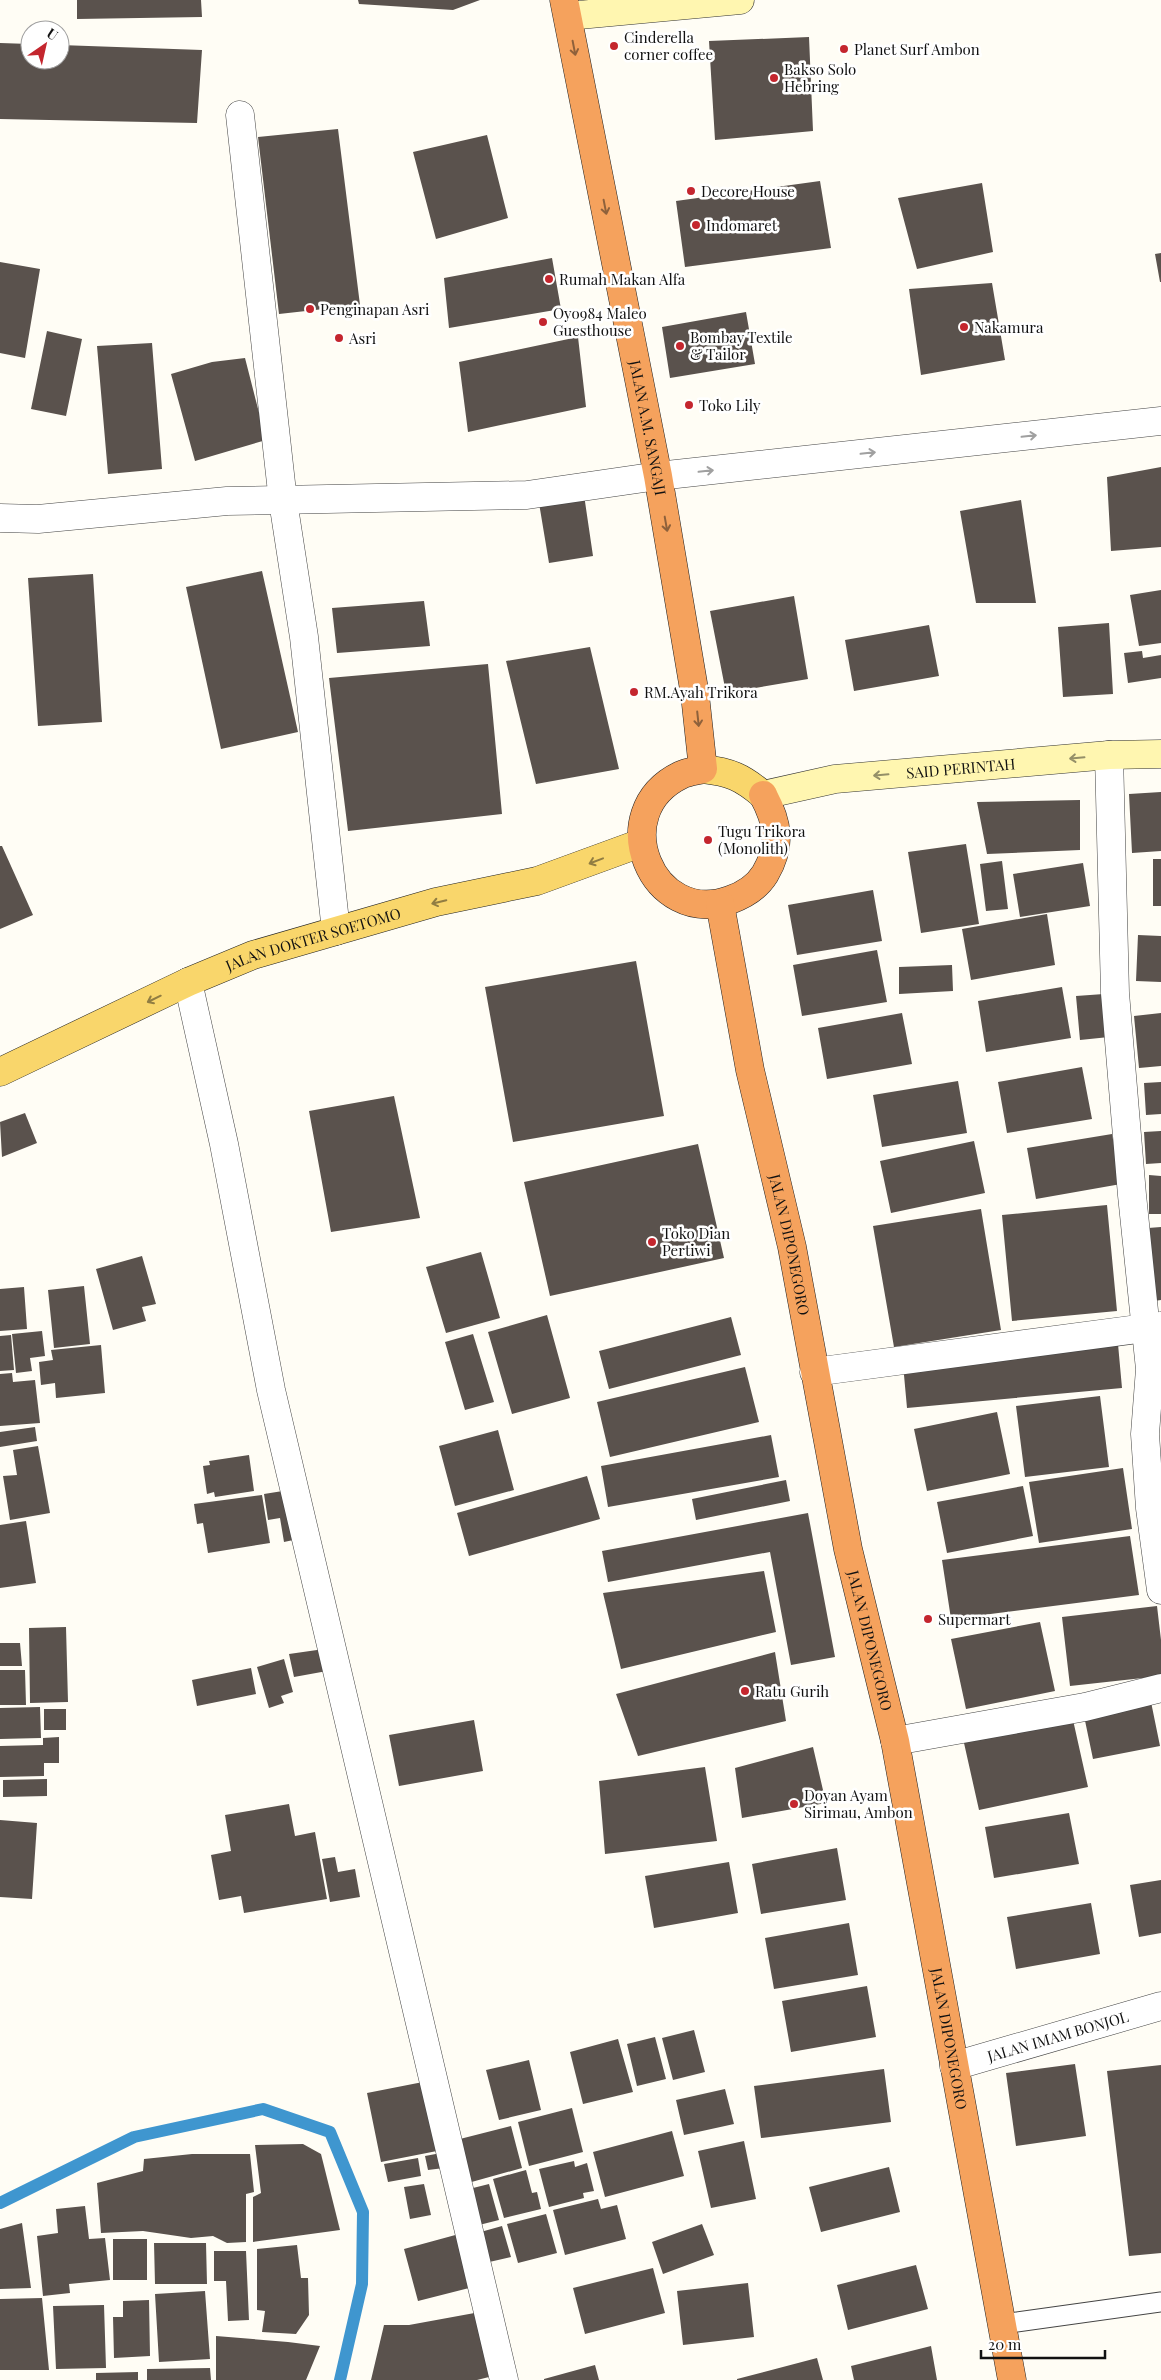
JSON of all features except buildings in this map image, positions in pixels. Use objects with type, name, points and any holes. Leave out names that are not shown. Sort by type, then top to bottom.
[{"type":"highway","name":"JALAN A.M. SANGAJI","points":[[566,8],[658,476],[695,695],[703,769]]},
{"type":"highway","points":[[703,769],[682,774],[664,786],[655,796],[642,822],[642,843],[646,864],[658,882],[675,896],[697,904],[720,904],[742,896],[760,882],[772,862],[777,839],[774,816],[763,795]]},
{"type":"highway","name":"JALAN DIPONEGORO","points":[[720,904],[750,1070],[792,1247],[848,1549],[895,1741],[1012,2380]]},
{"type":"main road","points":[[566,8],[740,0]]},
{"type":"main road","name":"SAID PERINTAH","points":[[763,795],[835,780],[1109,755],[1161,754]]},
{"type":"main road","points":[[703,769],[724,771],[746,780],[763,795]]},
{"type":"main road","name":"JALAN DOKTER SOETOMO","points":[[0,1072],[188,982],[253,955],[436,902],[537,881],[642,843]]},
{"type":"street","points":[[240,115],[283,501],[304,638],[336,931]]},
{"type":"street","points":[[0,518],[38,519],[227,501],[527,495],[658,476],[1161,421]]},
{"type":"street","points":[[1109,755],[1115,992],[1153,1327],[1146,1434],[1148,1488],[1161,1590]]},
{"type":"street","points":[[188,982],[224,1144],[271,1390],[504,2380]]},
{"type":"street","points":[[814,1372],[1153,1327]]},
{"type":"street","points":[[895,1741],[1085,1706],[1161,1688]]},
{"type":"street","name":"JALAN IMAM BONJOL","points":[[954,2066],[1161,2006]]},
{"type":"lane","points":[[1002,2324],[1161,2302]]},
{"type":"waterway","points":[[0,2203],[134,2137],[263,2109],[330,2132],[363,2212],[362,2284],[340,2380]]},
{"type":"place","name":"Cinderella corner coffee","points":[[614,46]]},
{"type":"place","name":"Planet Surf Ambon","points":[[844,49]]},
{"type":"place","name":"Bakso Solo Hebring","points":[[774,78]]},
{"type":"place","name":"Decore House","points":[[691,191]]},
{"type":"place","name":"Indomaret","points":[[696,225]]},
{"type":"place","name":"Rumah Makan Alfa","points":[[549,279]]},
{"type":"place","name":"Penginapan Asri","points":[[310,309]]},
{"type":"place","name":"Oyo984 Maleo Guesthouse","points":[[543,322]]},
{"type":"place","name":"Nakamura","points":[[964,327]]},
{"type":"place","name":"Asri","points":[[339,338]]},
{"type":"place","name":"Bombay Textile & Tailor","points":[[680,346]]},
{"type":"place","name":"Toko Lily","points":[[689,405]]},
{"type":"place","name":"RM.Ayah Trikora","points":[[634,692]]},
{"type":"place","name":"Tugu Trikora (Monolith)","points":[[708,840]]},
{"type":"place","name":"Toko Dian Pertiwi","points":[[652,1242]]},
{"type":"place","name":"Supermart","points":[[928,1619]]},
{"type":"place","name":"Ratu Gurih","points":[[745,1691]]},
{"type":"place","name":"Doyan Ayam Sirimau, Ambon","points":[[794,1804]]}]
